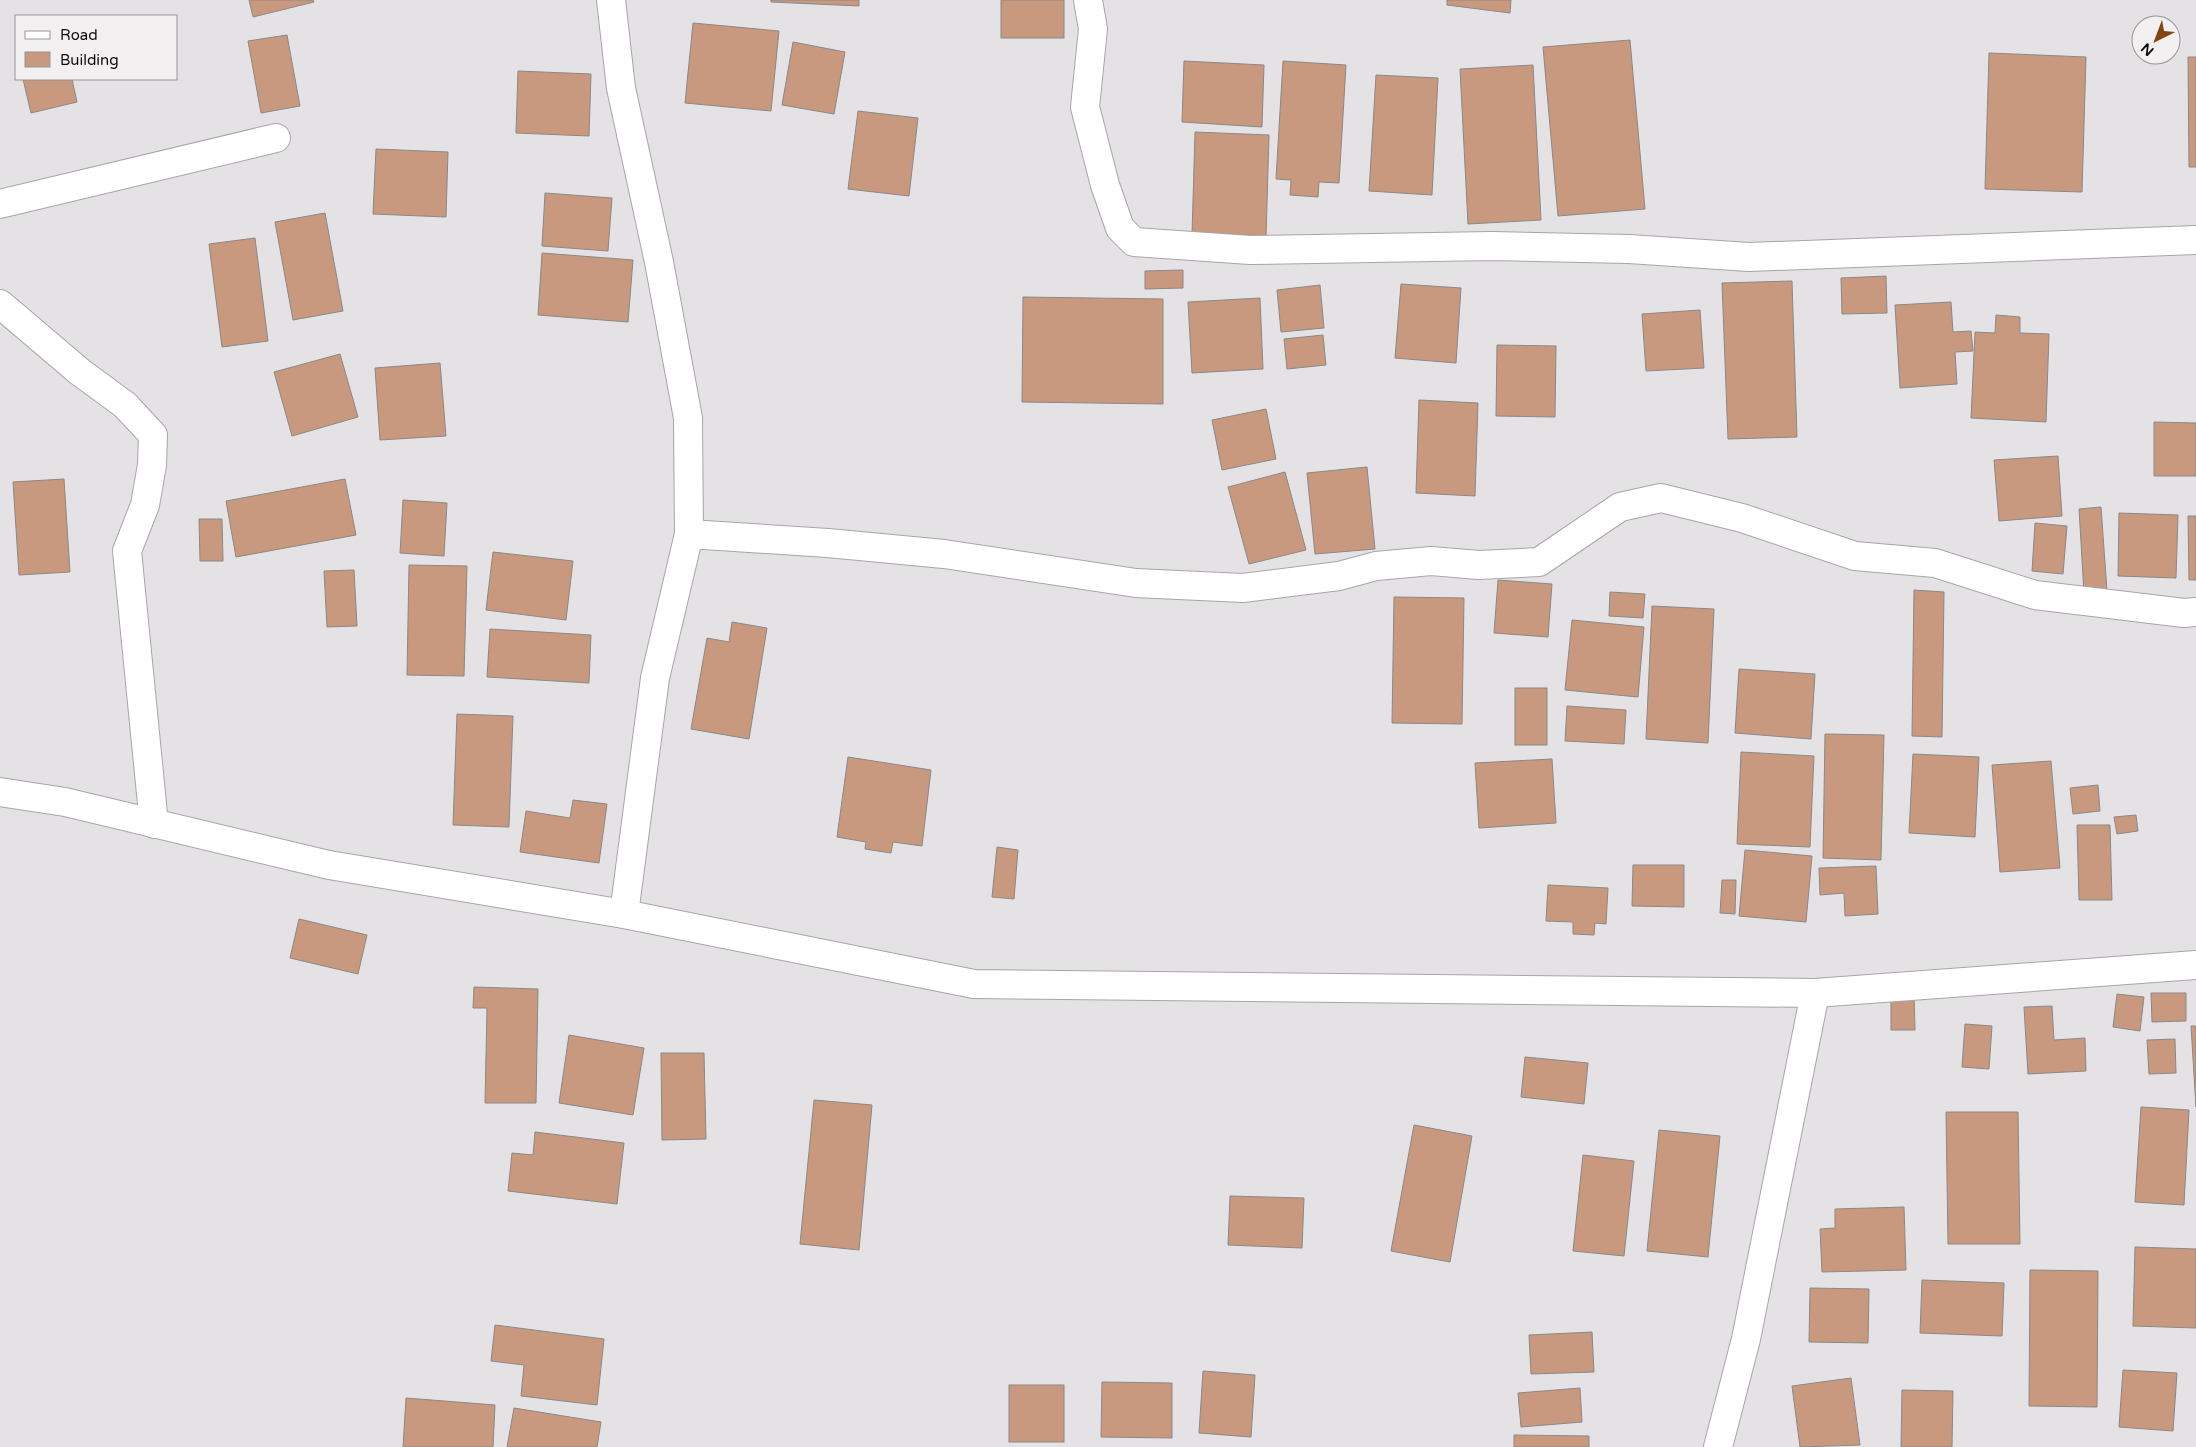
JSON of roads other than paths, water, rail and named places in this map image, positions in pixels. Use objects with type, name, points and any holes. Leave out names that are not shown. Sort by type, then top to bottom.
[{"type":"street","points":[[611,0],[621,88],[659,262],[688,418],[689,534],[655,678],[624,914]]},
{"type":"street","points":[[1088,0],[1093,29],[1085,107],[1105,185],[1120,228],[1134,242],[1250,250],[1492,246],[1628,250],[1749,257],[2196,240]]},
{"type":"street","points":[[0,204],[276,138]]},
{"type":"street","points":[[0,304],[80,372],[125,404],[152,435],[152,465],[145,505],[127,551],[154,824]]},
{"type":"street","points":[[689,534],[828,542],[944,554],[1136,583],[1243,588],[1339,576],[1376,566],[1431,561],[1479,565],[1539,562],[1620,507],[1661,498],[1742,518],[1855,556],[1935,563],[2035,595],[2184,613],[2196,612]]},
{"type":"street","points":[[0,792],[65,802],[329,865],[624,914],[974,984],[1815,993],[2196,965]]},
{"type":"street","points":[[1718,1447],[1746,1339],[1815,993]]}]
